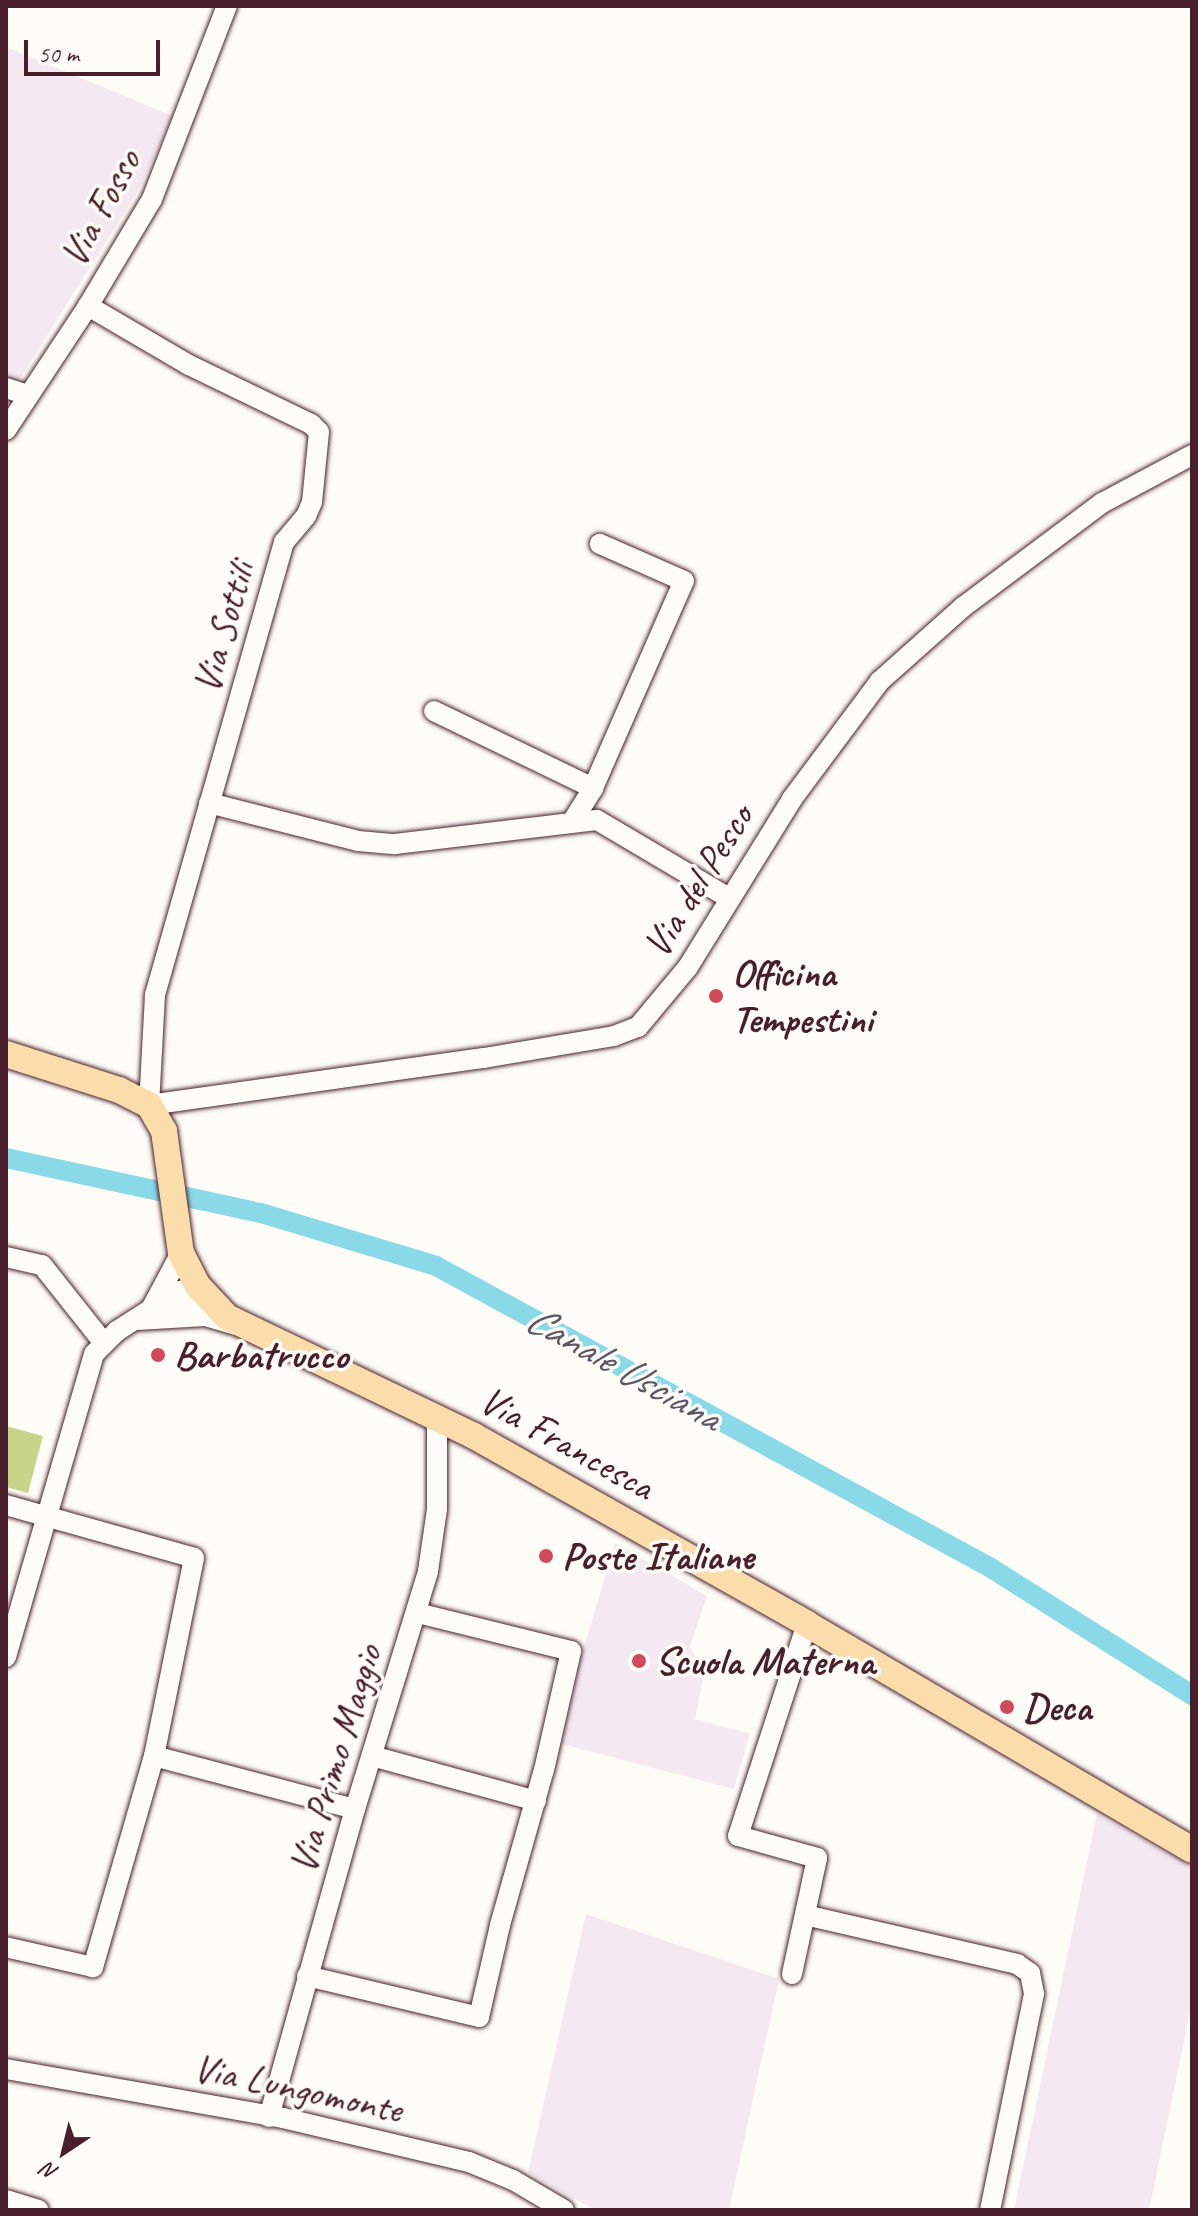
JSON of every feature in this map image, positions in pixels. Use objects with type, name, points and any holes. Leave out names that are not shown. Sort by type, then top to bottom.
[{"type":"main road","points":[[6,1054],[119,1090],[149,1105]]},
{"type":"main road","name":"Via Francesca","points":[[149,1105],[164,1131],[181,1253],[198,1286],[219,1312],[242,1327],[437,1417],[807,1624],[1192,1850]]},
{"type":"street","name":"Via Fosso","points":[[6,430],[88,306],[152,199],[227,6]]},
{"type":"street","name":"Via Sottili","points":[[88,306],[189,365],[311,424],[319,432],[312,502],[306,516],[284,542],[155,995],[149,1105]]},
{"type":"street","points":[[6,388],[28,395]]},
{"type":"street","name":"Via del Pesco","points":[[149,1105],[278,1089],[614,1036],[638,1027],[669,994],[792,799],[880,681],[963,607],[1102,503],[1192,455]]},
{"type":"street","points":[[572,822],[593,788],[684,581],[600,544]]},
{"type":"street","points":[[434,711],[593,788]]},
{"type":"street","points":[[209,803],[358,841],[395,844],[597,820],[729,898]]},
{"type":"street","points":[[151,1316],[181,1253]]},
{"type":"street","points":[[6,1257],[42,1265],[103,1342]]},
{"type":"street","points":[[6,1657],[94,1354],[103,1342],[151,1316],[181,1291],[198,1286]]},
{"type":"street","points":[[151,1316],[205,1316],[242,1327]]},
{"type":"street","name":"Via Primo Maggio","points":[[276,2118],[307,1976],[355,1809],[418,1613],[435,1525],[437,1417]]},
{"type":"street","points":[[6,1505],[194,1558],[154,1756],[93,1967],[6,1947]]},
{"type":"street","points":[[307,1976],[479,2017],[500,1925],[536,1801],[571,1651],[418,1613]]},
{"type":"street","points":[[792,1974],[817,1858],[738,1836],[807,1624]]},
{"type":"street","points":[[154,1756],[355,1809]]},
{"type":"street","points":[[372,1756],[536,1801]]},
{"type":"street","points":[[805,1915],[1017,1964],[1032,1977],[1034,1994],[990,2210]]},
{"type":"street","name":"Via Lungomonte","points":[[6,2069],[276,2118],[469,2162],[513,2180],[564,2210]]},
{"type":"street","points":[[6,2200],[39,2210]]},
{"type":"shaded area","points":[[6,47],[173,116],[138,191],[6,401]]},
{"type":"shaded area","name":"Scuola Materna","points":[[615,1543],[707,1596],[690,1646],[704,1675],[695,1719],[750,1734],[734,1789],[562,1744],[584,1647]]},
{"type":"shaded area","points":[[1097,1814],[1192,1867],[1192,2003],[1149,2210],[1014,2210]]},
{"type":"shaded area","points":[[586,1914],[779,1979],[729,2210],[595,2210],[528,2173]]},
{"type":"green space","points":[[6,1426],[43,1436],[28,1493],[6,1487]]},
{"type":"waterway","name":"Canale Usciana","points":[[6,1158],[261,1213],[436,1266],[991,1568],[1192,1695]]},
{"type":"place","name":"Officina Tempestini","points":[[716,996]]},
{"type":"place","name":"Barbatrucco","points":[[158,1355]]},
{"type":"place","name":"Poste Italiane","points":[[546,1556]]},
{"type":"place","name":"Scuola Materna","points":[[639,1661]]},
{"type":"place","name":"Deca","points":[[1007,1707]]}]
